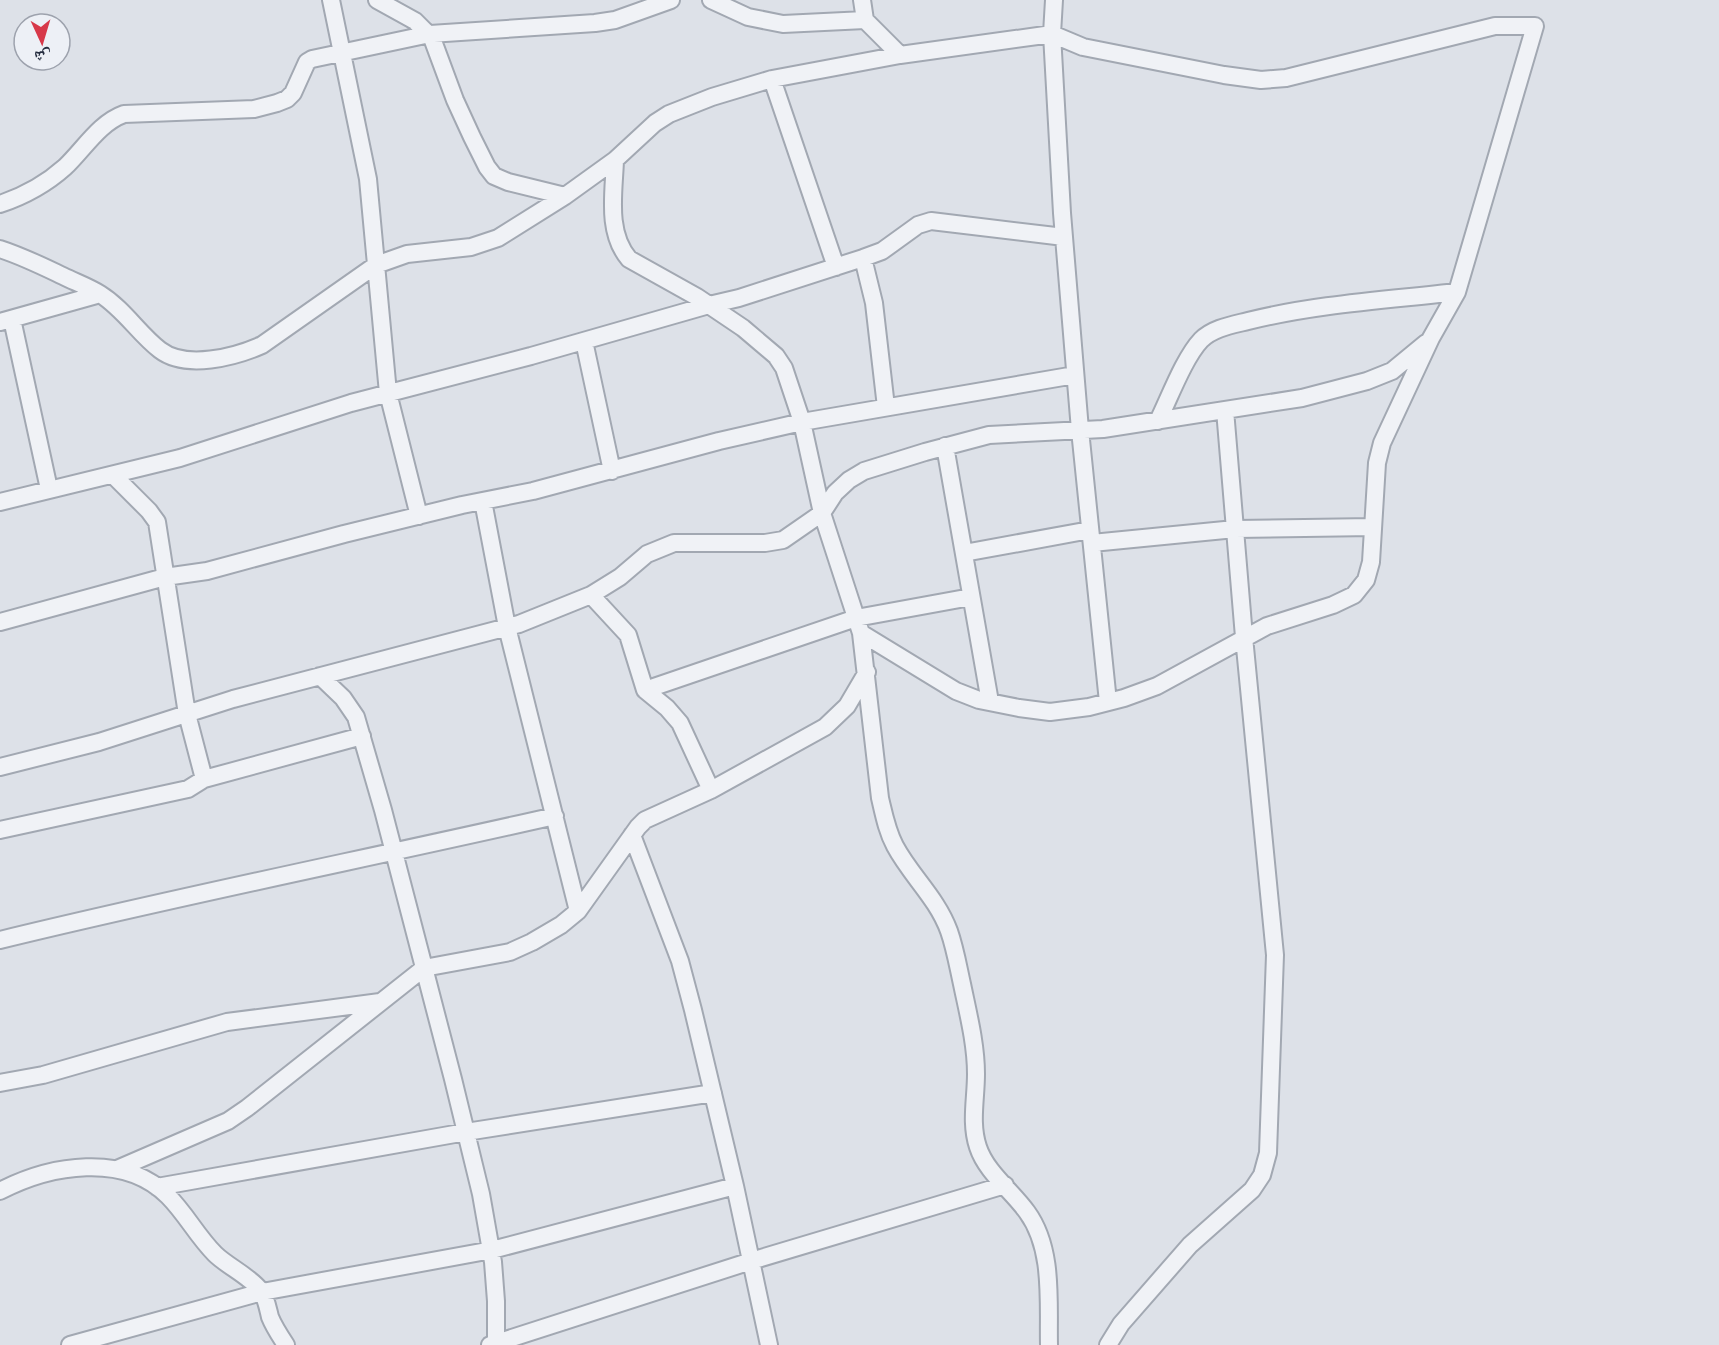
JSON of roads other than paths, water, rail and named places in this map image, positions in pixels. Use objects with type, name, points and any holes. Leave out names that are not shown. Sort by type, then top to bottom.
[{"type":"street","points":[[331,0],[340,53],[366,165],[388,393],[419,516]]},
{"type":"street","points":[[377,0],[416,21],[429,34],[436,45],[455,100],[487,167],[494,176],[508,182],[565,196]]},
{"type":"street","points":[[0,204],[25,195],[40,186],[64,168],[114,118],[124,114],[254,109],[287,99],[293,93],[307,62],[340,53],[429,34],[615,20],[671,0]]},
{"type":"street","points":[[711,0],[748,16],[783,24],[865,20]]},
{"type":"street","points":[[862,0],[865,20],[900,55]]},
{"type":"street","points":[[1054,0],[1052,34],[1064,237],[1080,429],[1108,702]]},
{"type":"street","points":[[0,249],[21,256],[100,294],[127,315],[165,354],[201,361],[243,354],[262,345],[376,265],[407,254],[471,248],[498,238],[565,196],[615,160],[669,114],[712,97],[772,79],[900,55],[1052,34],[1083,47],[1224,75],[1261,80],[1286,78],[1495,26],[1535,26],[1457,292],[1431,338],[1382,443],[1377,463],[1371,562],[1366,580],[1354,595],[1333,605],[1267,626],[1157,686],[1089,707],[1050,712],[990,702],[956,691],[859,626]]},
{"type":"street","points":[[772,79],[836,267]]},
{"type":"street","points":[[615,160],[614,225],[623,252],[630,259],[709,305],[743,328],[784,368],[802,422],[822,513],[859,626],[867,672],[880,798],[885,822],[895,847],[932,897],[950,933],[970,1020],[976,1074],[974,1128],[978,1148],[985,1161],[1029,1214],[1041,1238],[1046,1263],[1049,1345]]},
{"type":"street","points":[[0,502],[180,458],[256,432],[388,393],[739,298],[882,251],[918,225],[931,221],[1064,237]]},
{"type":"street","points":[[863,258],[874,303],[886,407]]},
{"type":"street","points":[[1158,421],[1192,352],[1203,339],[1221,328],[1308,308],[1457,292]]},
{"type":"street","points":[[49,489],[6,321],[100,294]]},
{"type":"street","points":[[0,767],[99,742],[233,699],[519,624],[591,595],[620,577],[648,554],[674,543],[765,543],[783,540],[822,513],[835,493],[849,480],[864,471],[945,446],[989,435],[1103,429],[1302,398],[1367,381],[1392,370],[1431,338]]},
{"type":"street","points":[[584,340],[612,471]]},
{"type":"street","points":[[0,622],[165,577],[207,571],[344,534],[612,471],[719,441],[802,422],[1075,375]]},
{"type":"street","points":[[1108,1345],[1121,1324],[1190,1245],[1252,1190],[1262,1175],[1268,1153],[1275,955],[1244,637],[1225,410]]},
{"type":"street","points":[[945,446],[990,702]]},
{"type":"street","points":[[113,476],[155,517],[187,714],[204,779]]},
{"type":"street","points":[[483,501],[507,627],[578,911]]},
{"type":"street","points":[[964,554],[1091,537],[1235,529],[1373,527]]},
{"type":"street","points":[[591,595],[628,635],[645,690],[667,708],[680,723],[711,790]]},
{"type":"street","points":[[645,690],[859,626],[971,597]]},
{"type":"street","points":[[117,1169],[228,1120],[247,1108],[424,968],[510,952],[561,925],[578,911],[638,827],[653,815],[711,790],[825,728],[846,706],[867,672]]},
{"type":"street","points":[[320,676],[351,707],[362,736],[424,968],[466,1132],[492,1250],[496,1301],[494,1344],[751,1261],[1005,1185]]},
{"type":"street","points":[[0,830],[188,789],[204,779],[362,736]]},
{"type":"street","points":[[0,939],[555,816]]},
{"type":"street","points":[[632,835],[680,961],[735,1186],[770,1345]]},
{"type":"street","points":[[0,1083],[43,1075],[227,1022],[380,1002]]},
{"type":"street","points":[[157,1187],[466,1132],[713,1093]]},
{"type":"street","points":[[0,1191],[40,1175],[72,1168],[117,1169],[157,1187],[184,1214],[216,1255],[262,1292],[271,1320],[286,1345]]},
{"type":"street","points":[[70,1345],[262,1292],[492,1250],[735,1186]]}]
